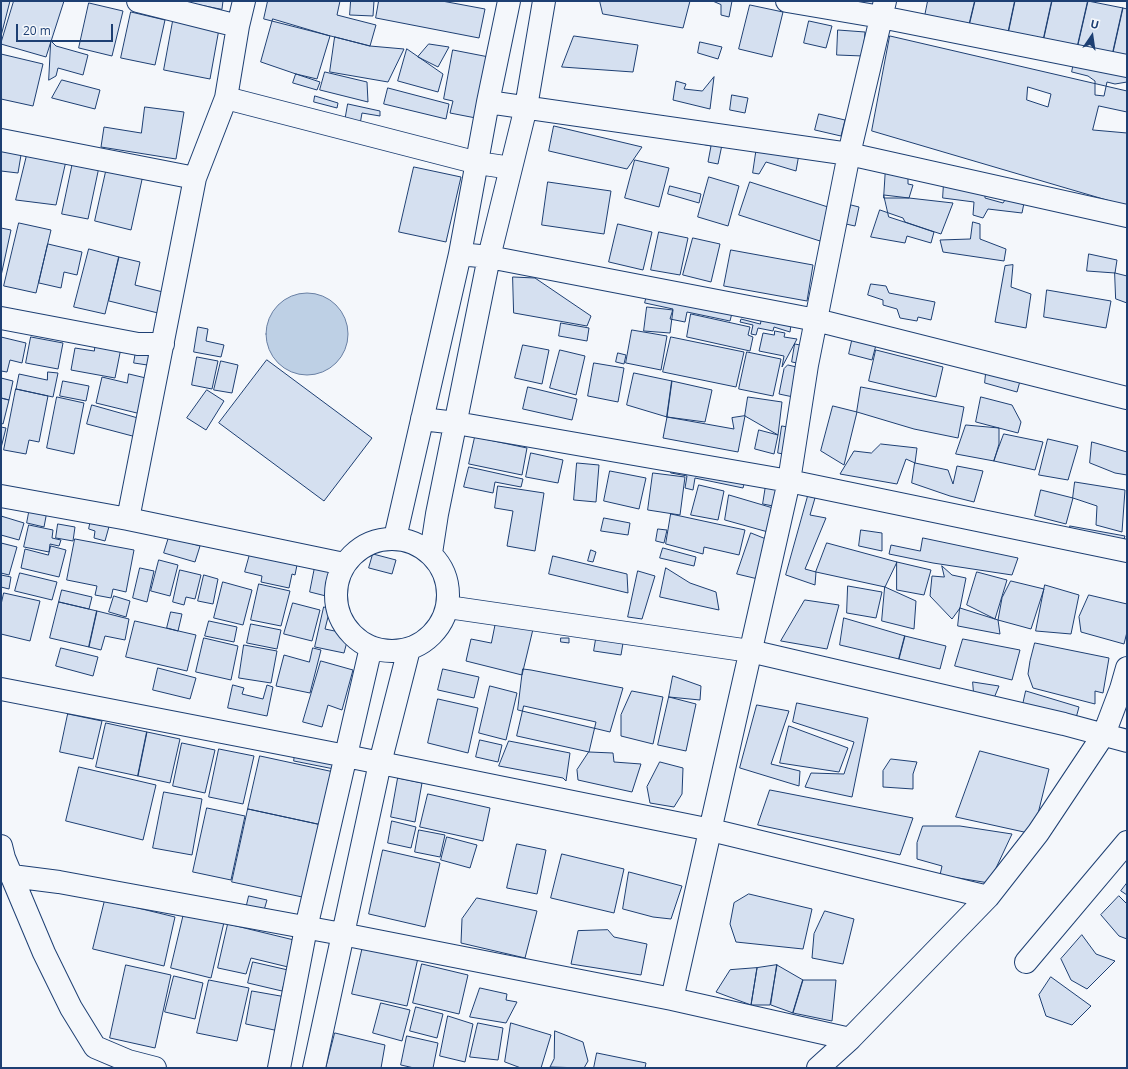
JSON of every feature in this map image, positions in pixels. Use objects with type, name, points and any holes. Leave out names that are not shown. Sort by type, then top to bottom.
[{"type":"street","points":[[138,1],[238,26]]},
{"type":"street","points":[[128,519],[195,178],[226,98],[238,26],[244,1]]},
{"type":"street","points":[[395,538],[460,254],[478,163],[488,102],[509,1]]},
{"type":"street","points":[[431,553],[437,514],[489,257],[526,107],[544,3],[522,1]]},
{"type":"street","points":[[787,1],[883,9],[1127,66]]},
{"type":"street","points":[[672,999],[789,481],[807,365],[849,154],[883,9]]},
{"type":"street","points":[[226,98],[478,163],[511,168]]},
{"type":"street","points":[[488,102],[849,154],[1127,216]]},
{"type":"street","points":[[1,140],[195,178]]},
{"type":"street","points":[[460,254],[489,257],[816,320],[1127,398]]},
{"type":"street","points":[[1,318],[138,344],[163,344]]},
{"type":"street","points":[[422,419],[456,423],[789,481],[1127,551]]},
{"type":"street","points":[[1,496],[128,519],[344,564]]},
{"type":"street","points":[[395,538],[414,542],[431,553],[443,569],[449,587],[448,607],[441,625],[432,635],[427,640],[409,649],[390,651],[371,647],[354,636],[342,621],[336,602],[337,582],[344,564],[357,550],[375,540],[395,538]]},
{"type":"street","points":[[448,607],[750,650],[1104,734],[1127,741]]},
{"type":"street","points":[[279,1068],[306,928],[371,647]]},
{"type":"street","points":[[314,1068],[380,763],[409,649]]},
{"type":"street","points":[[818,1068],[850,1039],[988,897],[1046,822],[1104,734],[1121,689],[1127,668]]},
{"type":"street","points":[[1,689],[346,756],[711,830],[988,897]]},
{"type":"street","points":[[1026,962],[1127,842]]},
{"type":"street","points":[[1,846],[44,953],[71,1008],[95,1047],[128,1061],[155,1068]]},
{"type":"street","points":[[12,876],[59,882],[342,934],[672,999],[850,1039]]},
{"type":"water","points":[[307,293],[323,296],[336,305],[345,318],[348,334],[345,350],[336,363],[323,372],[307,375],[291,372],[278,363],[269,350],[266,334],[269,318],[278,305],[291,296]]},
{"type":"building","points":[[1,1],[10,1],[1,36]]},
{"type":"building","points":[[14,1],[64,1],[46,57],[1,44]]},
{"type":"building","points":[[180,1],[223,1],[222,9]]},
{"type":"building","points":[[268,1],[340,1],[337,15],[376,25],[370,46],[264,19]]},
{"type":"building","points":[[351,1],[374,1],[373,16],[350,15]]},
{"type":"building","points":[[379,1],[442,1],[485,9],[479,38],[376,18]]},
{"type":"building","points":[[600,1],[690,1],[683,28],[603,14]]},
{"type":"building","points":[[713,1],[732,1],[729,17],[721,15],[721,5]]},
{"type":"building","points":[[835,1],[878,1],[876,9]]},
{"type":"building","points":[[928,1],[975,1],[969,26],[925,16]]},
{"type":"building","points":[[975,1],[1015,1],[1008,34],[969,26]]},
{"type":"building","points":[[1015,1],[1052,1],[1043,42],[1008,34]]},
{"type":"building","points":[[1052,1],[1088,1],[1077,49],[1043,42]]},
{"type":"building","points":[[1088,1],[1123,8],[1112,57],[1077,49]]},
{"type":"building","points":[[89,3],[123,11],[112,56],[79,48]]},
{"type":"building","points":[[750,5],[783,12],[772,57],[739,49]]},
{"type":"building","points":[[1123,8],[1127,9],[1127,60],[1112,57]]},
{"type":"building","points":[[131,12],[165,20],[155,65],[121,58]]},
{"type":"building","points":[[273,19],[330,36],[317,79],[296,74],[261,62]]},
{"type":"building","points":[[173,21],[219,29],[210,79],[164,70]]},
{"type":"building","points":[[809,21],[832,26],[826,48],[804,43]]},
{"type":"building","points":[[838,30],[865,32],[863,56],[837,55]]},
{"type":"building","points":[[574,36],[638,45],[633,72],[562,67]]},
{"type":"building","points":[[890,36],[1127,91],[1127,206],[872,131]]},
{"type":"building","points":[[335,37],[370,46],[404,49],[388,82],[330,72]]},
{"type":"building","points":[[51,41],[56,46],[88,55],[83,75],[58,68],[56,76],[49,80]]},
{"type":"building","points":[[700,42],[722,47],[718,59],[698,53]]},
{"type":"building","points":[[429,44],[449,47],[438,67],[418,57]]},
{"type":"building","points":[[407,49],[443,74],[438,92],[398,81]]},
{"type":"building","points":[[453,50],[494,58],[481,119],[450,113],[453,101],[444,99]]},
{"type":"building","points":[[1076,53],[1127,66],[1127,82],[1115,84],[1107,82],[1104,96],[1095,95],[1095,81],[1088,76],[1072,72]]},
{"type":"building","points":[[1,54],[43,64],[33,106],[1,99]]},
{"type":"building","points":[[325,72],[367,82],[368,102],[320,90]]},
{"type":"building","points":[[296,74],[320,82],[317,90],[293,83]]},
{"type":"building","points":[[714,77],[710,109],[673,100],[676,81],[686,84],[684,89],[702,91]]},
{"type":"building","points":[[62,80],[100,90],[95,109],[52,98]]},
{"type":"building","points":[[1028,87],[1051,94],[1048,107],[1027,100]]},
{"type":"building","points":[[388,88],[449,104],[446,119],[384,104]]},
{"type":"building","points":[[732,95],[748,98],[745,113],[730,110]]},
{"type":"building","points":[[315,96],[338,103],[337,108],[314,102]]},
{"type":"building","points":[[348,104],[380,111],[380,116],[362,113],[359,130],[345,121]]},
{"type":"building","points":[[1099,106],[1127,112],[1127,133],[1093,130]]},
{"type":"building","points":[[145,107],[184,112],[176,159],[101,147],[104,127],[141,133]]},
{"type":"building","points":[[819,114],[845,120],[841,136],[815,130]]},
{"type":"building","points":[[554,126],[642,147],[627,169],[549,151]]},
{"type":"building","points":[[723,140],[718,164],[708,162],[711,146],[697,143]]},
{"type":"building","points":[[1,145],[22,149],[18,173],[1,171]]},
{"type":"building","points":[[757,146],[799,154],[796,171],[766,162],[759,174],[753,173]]},
{"type":"building","points":[[28,151],[66,161],[56,205],[16,200]]},
{"type":"building","points":[[635,160],[669,168],[659,207],[625,198]]},
{"type":"building","points":[[73,162],[99,167],[88,219],[62,214]]},
{"type":"building","points":[[886,166],[908,174],[908,184],[913,185],[909,198],[884,198]]},
{"type":"building","points":[[107,167],[143,175],[131,230],[95,221]]},
{"type":"building","points":[[414,167],[461,177],[446,242],[399,232]]},
{"type":"building","points":[[709,177],[739,186],[728,226],[698,217]]},
{"type":"building","points":[[548,182],[611,191],[604,234],[542,225]]},
{"type":"building","points":[[750,182],[831,208],[820,241],[739,215]]},
{"type":"building","points":[[944,182],[985,190],[985,198],[1003,203],[1009,194],[1025,198],[1022,213],[988,209],[983,218],[973,215],[974,202],[943,198]]},
{"type":"building","points":[[670,186],[701,194],[699,203],[668,194]]},
{"type":"building","points":[[884,195],[953,203],[941,234],[889,217]]},
{"type":"building","points":[[851,205],[859,207],[855,226],[846,224]]},
{"type":"building","points":[[880,210],[903,218],[905,222],[934,232],[931,243],[907,236],[905,243],[871,237]]},
{"type":"building","points":[[973,222],[980,224],[980,239],[1006,249],[1004,261],[943,252],[940,240],[970,239]]},
{"type":"building","points":[[19,223],[51,230],[36,293],[4,286]]},
{"type":"building","points":[[618,224],[652,232],[643,270],[609,262]]},
{"type":"building","points":[[1,228],[11,230],[1,276]]},
{"type":"building","points":[[659,232],[688,238],[680,275],[651,270]]},
{"type":"building","points":[[693,238],[720,244],[711,282],[683,275]]},
{"type":"building","points":[[48,244],[82,252],[77,275],[64,272],[61,288],[39,283]]},
{"type":"building","points":[[89,249],[119,257],[105,314],[74,307]]},
{"type":"building","points":[[731,250],[813,265],[807,301],[724,286]]},
{"type":"building","points":[[1089,254],[1117,260],[1115,273],[1087,271]]},
{"type":"building","points":[[119,257],[140,262],[135,285],[163,292],[158,313],[109,301]]},
{"type":"building","points":[[1013,265],[1011,287],[1031,294],[1026,328],[995,322],[1005,266]]},
{"type":"building","points":[[1115,273],[1127,276],[1127,303],[1116,299]]},
{"type":"building","points":[[513,277],[535,278],[591,316],[587,326],[514,313]]},
{"type":"building","points":[[871,284],[886,286],[889,293],[935,302],[931,320],[918,317],[917,321],[900,318],[897,309],[883,305],[883,300],[868,295]]},
{"type":"building","points":[[1047,290],[1111,301],[1106,328],[1044,317]]},
{"type":"building","points":[[647,295],[733,309],[730,321],[687,312],[685,322],[670,319],[673,309],[645,303]]},
{"type":"building","points":[[647,307],[673,310],[670,333],[644,331]]},
{"type":"building","points":[[763,313],[791,325],[790,332],[774,327],[773,331],[758,328],[756,335],[751,334],[753,325],[740,322],[741,319],[760,324]]},
{"type":"building","points":[[691,314],[750,327],[748,335],[753,337],[750,351],[687,337]]},
{"type":"building","points":[[561,323],[589,328],[587,341],[559,336]]},
{"type":"building","points":[[198,327],[208,329],[206,341],[224,345],[221,357],[194,352]]},
{"type":"building","points":[[632,330],[667,336],[661,370],[626,363]]},
{"type":"building","points":[[775,331],[785,333],[784,337],[797,339],[782,367],[784,356],[759,351],[763,333],[774,335]]},
{"type":"building","points":[[854,332],[876,345],[872,360],[849,354]]},
{"type":"building","points":[[1,337],[26,343],[22,363],[10,360],[7,372],[1,371]]},
{"type":"building","points":[[31,337],[63,343],[58,369],[26,363]]},
{"type":"building","points":[[671,337],[744,352],[736,387],[663,372]]},
{"type":"building","points":[[96,338],[122,343],[115,378],[71,370],[75,348],[94,351]]},
{"type":"building","points":[[795,344],[810,347],[806,365],[792,362]]},
{"type":"building","points":[[137,345],[158,349],[154,366],[134,363]]},
{"type":"building","points":[[523,345],[549,350],[542,384],[515,378]]},
{"type":"building","points":[[560,350],[585,356],[576,395],[550,388]]},
{"type":"building","points":[[876,350],[943,367],[936,397],[869,381]]},
{"type":"building","points":[[747,352],[781,359],[773,396],[739,389]]},
{"type":"building","points":[[618,353],[626,355],[624,364],[616,362]]},
{"type":"building","points":[[988,354],[1025,363],[1017,392],[985,383]]},
{"type":"building","points":[[197,357],[218,361],[212,389],[192,385]]},
{"type":"building","points":[[267,360],[372,438],[324,501],[219,423]]},
{"type":"building","points":[[221,361],[238,365],[232,393],[214,390]]},
{"type":"building","points":[[594,363],[624,368],[618,402],[588,396]]},
{"type":"building","points":[[788,365],[805,369],[798,398],[779,394],[784,369]]},
{"type":"building","points":[[48,372],[58,373],[53,397],[16,389],[19,374],[47,380]]},
{"type":"building","points":[[634,373],[672,381],[667,417],[627,405]]},
{"type":"building","points":[[129,374],[150,379],[141,414],[96,403],[102,377],[127,383]]},
{"type":"building","points":[[1,378],[13,381],[9,400],[1,398]]},
{"type":"building","points":[[63,381],[89,386],[86,401],[60,396]]},
{"type":"building","points":[[672,381],[712,390],[705,422],[667,417]]},
{"type":"building","points":[[528,387],[577,399],[572,420],[523,409]]},
{"type":"building","points":[[861,387],[964,407],[958,438],[914,429],[857,412]]},
{"type":"building","points":[[16,389],[48,396],[39,442],[29,440],[26,454],[4,450]]},
{"type":"building","points":[[207,390],[224,401],[206,430],[187,418]]},
{"type":"building","points":[[57,397],[84,403],[74,454],[47,448]]},
{"type":"building","points":[[748,397],[782,402],[778,435],[745,416]]},
{"type":"building","points":[[981,397],[1012,405],[1021,422],[1018,433],[976,422]]},
{"type":"building","points":[[1,398],[9,400],[3,424],[1,423]]},
{"type":"building","points":[[92,405],[145,420],[140,438],[87,424]]},
{"type":"building","points":[[833,406],[857,412],[844,465],[821,451]]},
{"type":"building","points":[[745,416],[738,452],[663,438],[667,417],[734,429],[732,418]]},
{"type":"building","points":[[966,425],[999,428],[999,444],[994,461],[956,454]]},
{"type":"building","points":[[782,426],[793,428],[788,455],[778,453]]},
{"type":"building","points":[[1,427],[6,428],[1,448]]},
{"type":"building","points":[[759,430],[778,435],[774,454],[755,449]]},
{"type":"building","points":[[1004,434],[1043,442],[1035,470],[994,461]]},
{"type":"building","points":[[475,437],[527,448],[522,475],[469,464]]},
{"type":"building","points":[[1048,439],[1078,446],[1068,480],[1039,475]]},
{"type":"building","points":[[1092,442],[1127,452],[1127,475],[1115,473],[1090,463]]},
{"type":"building","points":[[881,444],[917,448],[915,463],[906,459],[897,484],[840,474],[854,451],[871,453]]},
{"type":"building","points":[[531,453],[563,460],[558,483],[526,477]]},
{"type":"building","points":[[577,463],[599,465],[596,502],[574,500]]},
{"type":"building","points":[[915,463],[948,470],[953,484],[957,466],[983,471],[974,502],[950,496],[912,483]]},
{"type":"building","points":[[672,465],[745,480],[743,488],[695,478],[693,490],[685,488],[687,476],[671,473]]},
{"type":"building","points":[[469,467],[523,479],[521,487],[495,482],[493,493],[464,487]]},
{"type":"building","points":[[610,471],[646,478],[639,509],[604,501]]},
{"type":"building","points":[[653,473],[685,477],[680,515],[648,510]]},
{"type":"building","points":[[1075,482],[1125,490],[1122,532],[1096,525],[1097,506],[1073,498]]},
{"type":"building","points":[[699,485],[724,491],[718,520],[691,515]]},
{"type":"building","points":[[766,485],[781,487],[778,507],[763,504]]},
{"type":"building","points":[[498,486],[544,493],[535,551],[507,546],[513,511],[495,508]]},
{"type":"building","points":[[1041,490],[1073,498],[1066,524],[1035,516]]},
{"type":"building","points":[[729,495],[773,508],[768,532],[725,520]]},
{"type":"building","points":[[808,496],[815,498],[810,515],[826,518],[805,569],[816,572],[815,585],[786,575]]},
{"type":"building","points":[[31,502],[48,506],[44,527],[27,523]]},
{"type":"building","points":[[671,514],[745,530],[739,555],[704,547],[703,554],[666,544]]},
{"type":"building","points":[[1,516],[24,523],[19,540],[1,535]]},
{"type":"building","points":[[604,518],[630,523],[628,535],[601,531]]},
{"type":"building","points":[[91,519],[110,523],[105,541],[94,538],[95,531],[89,529]]},
{"type":"building","points":[[58,524],[75,527],[73,541],[56,538]]},
{"type":"building","points":[[29,525],[53,530],[52,538],[61,540],[59,546],[50,544],[49,552],[24,547]]},
{"type":"building","points":[[1070,526],[1125,536],[1123,542],[1071,533]]},
{"type":"building","points":[[658,529],[667,530],[664,543],[656,541]]},
{"type":"building","points":[[861,530],[882,533],[882,551],[859,546]]},
{"type":"building","points":[[751,533],[766,539],[758,579],[737,574]]},
{"type":"building","points":[[169,537],[200,546],[195,562],[164,553]]},
{"type":"building","points":[[923,538],[1018,558],[1012,575],[933,563],[889,554],[891,545],[920,551]]},
{"type":"building","points":[[75,539],[134,550],[126,592],[113,589],[111,598],[95,595],[97,586],[67,580]]},
{"type":"building","points":[[1,543],[17,547],[9,575],[1,573]]},
{"type":"building","points":[[827,543],[897,562],[885,587],[816,572]]},
{"type":"building","points":[[51,546],[66,550],[59,577],[21,568],[25,549],[48,555]]},
{"type":"building","points":[[663,548],[696,557],[694,566],[660,558]]},
{"type":"building","points":[[591,550],[596,552],[593,562],[588,561]]},
{"type":"building","points":[[250,554],[297,565],[295,575],[292,574],[289,588],[261,582],[262,576],[245,572]]},
{"type":"building","points":[[373,554],[396,560],[392,574],[369,568]]},
{"type":"building","points":[[553,556],[627,574],[628,593],[549,574]]},
{"type":"building","points":[[159,560],[178,565],[170,596],[151,591]]},
{"type":"building","points":[[897,562],[931,570],[924,595],[897,590]]},
{"type":"building","points":[[942,566],[952,575],[966,578],[960,608],[952,619],[930,596],[932,576],[944,577]]},
{"type":"building","points":[[315,567],[332,571],[326,596],[310,592]]},
{"type":"building","points":[[140,568],[154,571],[147,602],[133,598]]},
{"type":"building","points":[[666,568],[690,583],[716,592],[719,610],[660,597]]},
{"type":"building","points":[[180,570],[201,575],[195,599],[186,597],[184,605],[173,602]]},
{"type":"building","points":[[638,571],[655,576],[642,619],[628,617]]},
{"type":"building","points":[[977,572],[1007,580],[995,619],[967,605]]},
{"type":"building","points":[[20,573],[57,582],[52,600],[15,591]]},
{"type":"building","points":[[1,575],[11,577],[9,589],[1,587]]},
{"type":"building","points":[[204,575],[218,579],[213,604],[198,601]]},
{"type":"building","points":[[1011,581],[1044,589],[1031,629],[998,620],[1002,598]]},
{"type":"building","points":[[223,582],[252,590],[243,625],[214,618]]},
{"type":"building","points":[[259,584],[290,591],[281,626],[251,620]]},
{"type":"building","points":[[1045,585],[1079,595],[1071,634],[1036,631]]},
{"type":"building","points":[[848,586],[882,592],[876,618],[847,613]]},
{"type":"building","points":[[885,587],[916,601],[914,629],[882,621]]},
{"type":"building","points":[[62,590],[92,597],[89,609],[59,602]]},
{"type":"building","points":[[4,593],[40,601],[30,641],[1,634],[1,605]]},
{"type":"building","points":[[1089,595],[1127,604],[1127,632],[1124,644],[1081,632],[1079,617]]},
{"type":"building","points":[[114,596],[130,601],[126,617],[109,612]]},
{"type":"building","points":[[805,600],[839,605],[827,649],[781,641]]},
{"type":"building","points":[[59,602],[97,611],[89,647],[50,638]]},
{"type":"building","points":[[293,603],[320,610],[312,641],[284,634]]},
{"type":"building","points":[[324,607],[330,609],[325,629],[349,634],[344,653],[315,647]]},
{"type":"building","points":[[960,608],[998,620],[1000,634],[958,626]]},
{"type":"building","points":[[97,611],[129,619],[125,640],[105,636],[101,650],[89,647]]},
{"type":"building","points":[[171,612],[182,614],[178,631],[167,628]]},
{"type":"building","points":[[497,617],[534,625],[522,675],[466,661],[471,639],[491,643]]},
{"type":"building","points":[[844,618],[905,636],[899,659],[840,645]]},
{"type":"building","points":[[135,621],[196,635],[187,671],[126,657]]},
{"type":"building","points":[[209,621],[237,627],[234,642],[205,636]]},
{"type":"building","points":[[251,624],[281,630],[277,649],[247,643]]},
{"type":"building","points":[[597,633],[624,637],[621,655],[594,651]]},
{"type":"building","points":[[905,636],[946,646],[940,669],[899,659]]},
{"type":"building","points":[[204,638],[238,646],[231,680],[196,672]]},
{"type":"building","points":[[561,638],[569,638],[569,643],[561,642]]},
{"type":"building","points":[[963,639],[1020,650],[1012,680],[955,666]]},
{"type":"building","points":[[1035,643],[1109,658],[1103,693],[1095,691],[1095,704],[1033,688],[1028,674]]},
{"type":"building","points":[[244,645],[277,651],[271,683],[239,678]]},
{"type":"building","points":[[61,648],[98,657],[93,676],[56,666]]},
{"type":"building","points":[[313,648],[321,650],[310,693],[276,686],[284,655],[309,662]]},
{"type":"building","points":[[321,661],[353,670],[342,710],[328,705],[322,727],[303,722]]},
{"type":"building","points":[[158,668],[196,678],[190,699],[153,690]]},
{"type":"building","points":[[443,669],[479,677],[474,698],[438,690]]},
{"type":"building","points":[[523,669],[623,688],[610,732],[518,710]]},
{"type":"building","points":[[673,676],[701,686],[700,700],[669,697]]},
{"type":"building","points":[[973,682],[999,686],[994,698],[974,694]]},
{"type":"building","points":[[233,685],[244,688],[242,694],[263,699],[267,685],[273,687],[267,716],[228,708]]},
{"type":"building","points":[[490,686],[517,693],[506,740],[479,733]]},
{"type":"building","points":[[632,691],[663,697],[653,744],[621,736],[621,715]]},
{"type":"building","points":[[1026,691],[1079,707],[1076,718],[1022,709]]},
{"type":"building","points":[[669,697],[696,704],[686,751],[658,745]]},
{"type":"building","points":[[438,699],[478,708],[468,753],[428,743]]},
{"type":"building","points":[[797,703],[868,718],[852,797],[805,787],[811,773],[844,774],[854,742],[793,722]]},
{"type":"building","points":[[757,705],[789,711],[771,764],[800,771],[799,786],[740,768]]},
{"type":"building","points":[[524,706],[596,722],[589,752],[517,736]]},
{"type":"building","points":[[68,714],[102,721],[93,759],[60,752]]},
{"type":"building","points":[[106,723],[147,732],[138,776],[96,767]]},
{"type":"building","points":[[789,726],[848,748],[839,772],[780,763]]},
{"type":"building","points":[[147,732],[180,739],[170,783],[138,776]]},
{"type":"building","points":[[480,740],[502,745],[498,762],[476,757]]},
{"type":"building","points":[[509,741],[570,753],[566,781],[563,778],[499,766]]},
{"type":"building","points":[[182,743],[215,750],[205,793],[173,786]]},
{"type":"building","points":[[296,748],[336,761],[334,769],[294,761]]},
{"type":"building","points":[[219,749],[254,756],[243,804],[209,797]]},
{"type":"building","points":[[980,751],[1049,769],[1033,834],[956,817]]},
{"type":"building","points":[[589,752],[613,753],[614,762],[641,764],[632,792],[578,780],[577,770]]},
{"type":"building","points":[[260,756],[334,772],[322,825],[248,809]]},
{"type":"building","points":[[891,759],[917,762],[913,774],[913,789],[883,787],[883,771]]},
{"type":"building","points":[[660,762],[683,768],[682,794],[674,807],[650,803],[647,787]]},
{"type":"building","points":[[79,767],[156,785],[143,840],[66,821]]},
{"type":"building","points":[[398,778],[422,783],[415,822],[391,817]]},
{"type":"building","points":[[770,790],[913,818],[900,855],[758,825]]},
{"type":"building","points":[[164,792],[202,799],[192,855],[153,848]]},
{"type":"building","points":[[428,794],[490,808],[483,841],[420,827]]},
{"type":"building","points":[[207,808],[245,816],[231,880],[193,872]]},
{"type":"building","points":[[248,809],[322,825],[307,898],[232,882]]},
{"type":"building","points":[[392,821],[416,827],[411,848],[388,843]]},
{"type":"building","points":[[923,826],[960,826],[1012,834],[989,883],[940,875],[942,866],[917,859],[917,843]]},
{"type":"building","points":[[419,830],[445,835],[440,857],[415,852]]},
{"type":"building","points":[[447,837],[477,845],[470,868],[441,860]]},
{"type":"building","points":[[517,844],[546,850],[537,894],[507,888]]},
{"type":"building","points":[[383,850],[440,863],[425,927],[369,914]]},
{"type":"building","points":[[562,854],[624,869],[614,913],[551,898]]},
{"type":"building","points":[[629,872],[682,886],[671,919],[653,917],[623,909]]},
{"type":"building","points":[[1127,883],[1127,895],[1121,891]]},
{"type":"building","points":[[749,894],[812,909],[803,949],[736,942],[730,924],[734,903]]},
{"type":"building","points":[[249,896],[267,900],[262,917],[245,913]]},
{"type":"building","points":[[1119,896],[1127,904],[1127,939],[1119,936],[1101,915]]},
{"type":"building","points":[[477,898],[537,911],[525,958],[461,943],[462,919]]},
{"type":"building","points":[[105,900],[175,917],[164,966],[93,949]]},
{"type":"building","points":[[185,909],[225,918],[211,978],[171,968]]},
{"type":"building","points":[[825,911],[854,919],[843,964],[812,958],[814,934]]},
{"type":"building","points":[[228,924],[294,940],[288,967],[251,958],[246,974],[218,968]]},
{"type":"building","points":[[608,930],[614,937],[647,944],[641,975],[571,964],[578,931]]},
{"type":"building","points":[[1082,935],[1096,954],[1115,961],[1087,989],[1071,980],[1061,959]]},
{"type":"building","points":[[363,946],[418,958],[407,1006],[352,994]]},
{"type":"building","points":[[253,962],[288,970],[282,991],[248,983]]},
{"type":"building","points":[[422,964],[468,975],[459,1014],[413,1003]]},
{"type":"building","points":[[126,965],[171,975],[155,1048],[110,1038]]},
{"type":"building","points":[[777,965],[770,1005],[751,1005],[757,968]]},
{"type":"building","points":[[777,965],[803,980],[793,1013],[771,1005]]},
{"type":"building","points":[[757,968],[751,1005],[716,992],[730,970]]},
{"type":"building","points":[[174,976],[203,983],[195,1019],[165,1012]]},
{"type":"building","points":[[1051,977],[1091,1006],[1072,1025],[1046,1016],[1039,995]]},
{"type":"building","points":[[209,980],[249,988],[237,1041],[197,1033]]},
{"type":"building","points":[[803,980],[836,980],[832,1021],[793,1013]]},
{"type":"building","points":[[480,988],[507,994],[506,1000],[517,1002],[506,1023],[470,1017]]},
{"type":"building","points":[[252,991],[286,997],[279,1031],[246,1024]]},
{"type":"building","points":[[381,1003],[410,1010],[402,1041],[373,1033]]},
{"type":"building","points":[[416,1007],[443,1014],[437,1038],[410,1031]]},
{"type":"building","points":[[448,1016],[473,1024],[465,1062],[440,1056]]},
{"type":"building","points":[[478,1023],[503,1028],[498,1060],[470,1057]]},
{"type":"building","points":[[511,1023],[551,1035],[541,1068],[521,1068],[505,1062]]},
{"type":"building","points":[[555,1031],[583,1042],[588,1061],[584,1068],[550,1067],[554,1059]]},
{"type":"building","points":[[335,1033],[385,1045],[381,1068],[326,1068]]},
{"type":"building","points":[[407,1036],[438,1043],[433,1068],[414,1068],[401,1065]]},
{"type":"building","points":[[597,1053],[646,1063],[645,1068],[594,1068]]}]
